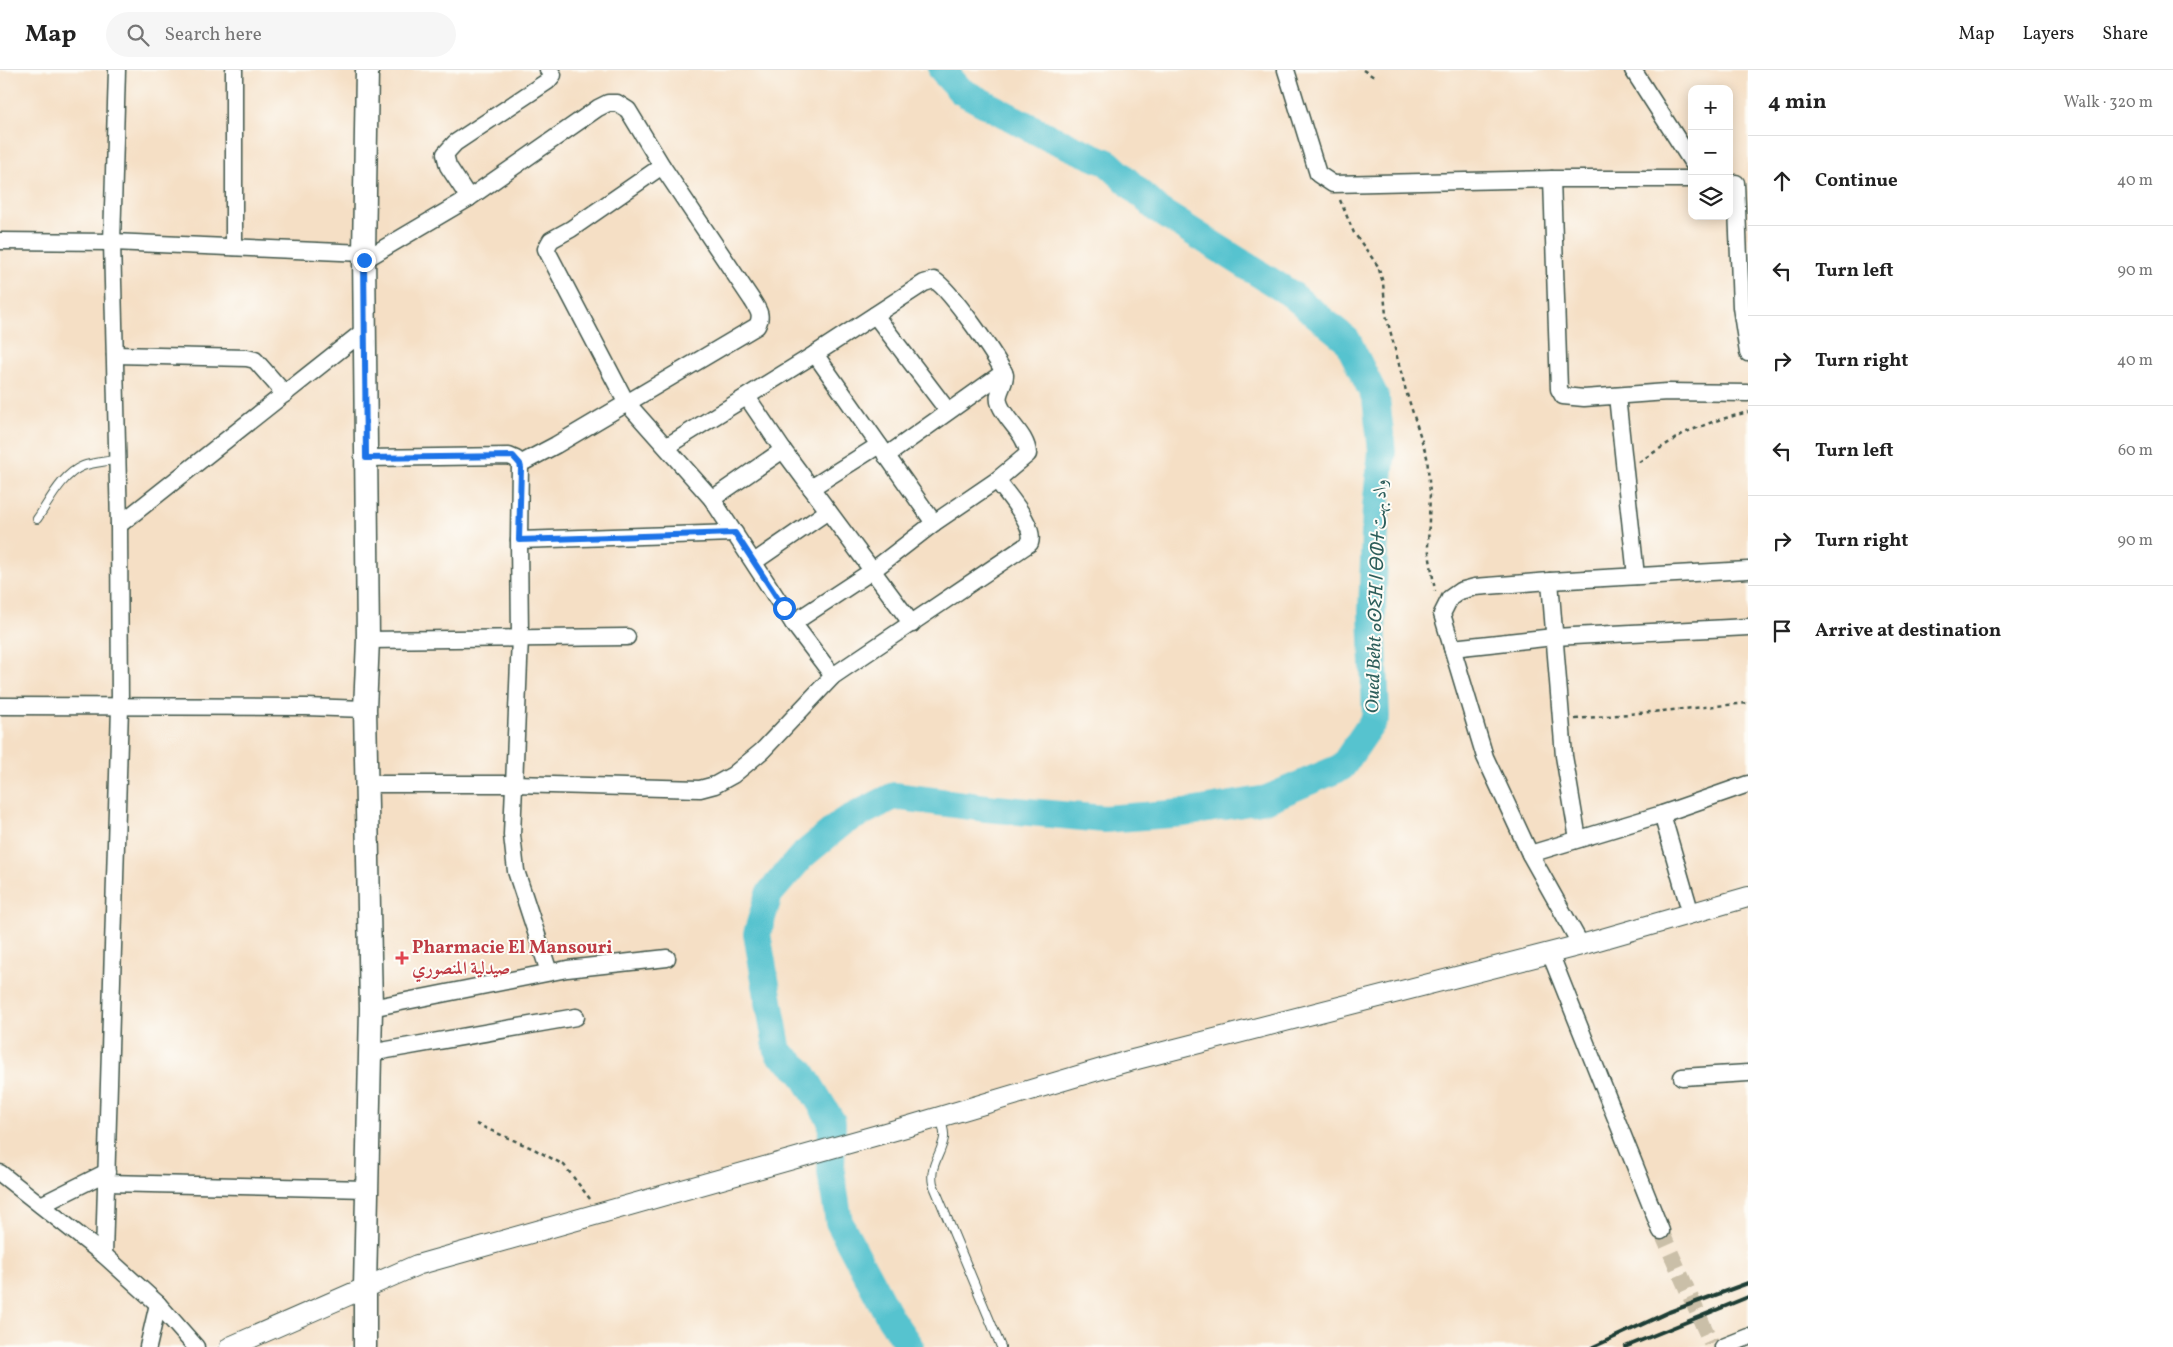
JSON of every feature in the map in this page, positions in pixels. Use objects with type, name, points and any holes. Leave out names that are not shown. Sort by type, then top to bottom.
[{"type":"main road","points":[[367,70],[364,256],[368,640],[365,709],[371,1008],[365,1287],[369,1345]]},
{"type":"street","points":[[104,1255],[120,707],[118,459],[112,242],[117,70]]},
{"type":"street","points":[[234,70],[234,247]]},
{"type":"street","points":[[469,198],[448,166],[445,154],[455,143],[548,81],[553,75],[548,70]]},
{"type":"street","points":[[1286,70],[1318,174],[1333,184],[1688,179]]},
{"type":"street","points":[[1633,70],[1688,156]]},
{"type":"street","points":[[0,241],[112,242],[234,247],[364,256],[469,198],[608,103],[617,103],[628,110],[662,166],[752,300],[760,313],[760,320],[757,326],[563,441],[520,464]]},
{"type":"street","points":[[662,166],[571,229],[551,240],[546,249],[626,402],[712,499],[793,623],[833,676]]},
{"type":"street","points":[[1552,180],[1559,389],[1563,396],[1569,398],[1667,392],[1748,393]]},
{"type":"street","points":[[1738,183],[1741,307],[1748,353]]},
{"type":"street","points":[[667,446],[815,354],[924,283],[934,280],[951,295],[1004,372],[1005,380],[998,395],[1000,405],[1020,434],[1028,454],[997,480],[934,523],[872,571],[793,623]]},
{"type":"street","points":[[874,315],[948,411]]},
{"type":"street","points":[[119,526],[365,330]]},
{"type":"street","points":[[815,354],[934,523]]},
{"type":"street","points":[[115,356],[246,358],[255,360],[285,394]]},
{"type":"street","points":[[811,488],[882,450],[948,411],[1004,372]]},
{"type":"street","points":[[1617,396],[1636,576]]},
{"type":"street","points":[[747,397],[783,450],[912,624]]},
{"type":"street","points":[[712,499],[783,450]]},
{"type":"street","points":[[366,458],[509,456],[516,458],[520,464],[520,637],[512,836],[516,871],[548,972]]},
{"type":"street","points":[[366,784],[514,784],[700,789],[716,785],[733,775],[762,751],[833,676],[1030,543],[1032,538],[1029,525],[997,480]]},
{"type":"street","points":[[754,562],[828,511]]},
{"type":"street","points":[[519,540],[735,533]]},
{"type":"street","points":[[1581,945],[1530,854],[1485,758],[1442,614],[1445,605],[1450,598],[1468,588],[1550,580],[1748,570]]},
{"type":"street","points":[[1550,580],[1564,756],[1578,839]]},
{"type":"street","points":[[1452,648],[1554,637],[1748,626]]},
{"type":"street","points":[[368,640],[628,637]]},
{"type":"street","points":[[0,706],[365,709]]},
{"type":"street","points":[[1530,854],[1662,814],[1748,784]]},
{"type":"street","points":[[1662,814],[1691,914]]},
{"type":"street","points":[[230,1347],[417,1265],[906,1127],[1125,1062],[1581,945],[1748,897]]},
{"type":"street","points":[[1550,953],[1661,1231]]},
{"type":"street","points":[[371,1008],[548,972],[668,958]]},
{"type":"street","points":[[370,1053],[576,1017]]},
{"type":"street","points":[[1682,1077],[1748,1073]]},
{"type":"street","points":[[0,1173],[104,1255],[158,1304],[196,1347]]},
{"type":"street","points":[[41,1205],[107,1177],[367,1189]]},
{"type":"street","points":[[148,1347],[158,1304]]},
{"type":"street","points":[[1716,1346],[1748,1337]]},
{"type":"lane","points":[[37,520],[63,482],[74,472],[83,466],[118,459]]},
{"type":"lane","points":[[941,1116],[944,1136],[934,1161],[931,1176],[933,1184],[1001,1347]]},
{"type":"path","points":[[1363,70],[1374,77]]},
{"type":"path","points":[[1333,184],[1354,233],[1374,259],[1381,274],[1389,325],[1406,391],[1427,458],[1430,494],[1429,564],[1442,614]]},
{"type":"path","points":[[1625,470],[1684,433],[1715,421],[1748,412]]},
{"type":"path","points":[[1561,720],[1748,703]]},
{"type":"path","points":[[476,1124],[534,1149],[564,1165],[601,1214]]},
{"type":"waterway","name":"Oued Beht ⴰⵙⵉⴼ ⵏ ⴱⵀⵜ واد بهت","points":[[910,1347],[890,1318],[839,1222],[831,1172],[832,1122],[801,1071],[778,1052],[757,934],[769,894],[802,856],[843,822],[894,796],[986,808],[1104,819],[1184,813],[1267,799],[1342,767],[1376,717],[1372,612],[1376,507],[1382,451],[1376,399],[1347,340],[1291,294],[1158,210],[1108,163],[1048,137],[961,91],[942,70]]},
{"type":"tunnel","points":[[1661,1231],[1711,1343]]},
{"type":"railway","points":[[1593,1347],[1669,1312],[1748,1283]]},
{"type":"railway","points":[[1625,1347],[1748,1297]]},
{"type":"place","name":"Pharmacie El Mansouri صيدلية المنصوري","points":[[402,958]]},
{"type":"route","points":[[364,260],[366,458],[513,456],[521,468],[519,540],[735,533],[784,608]]}]
